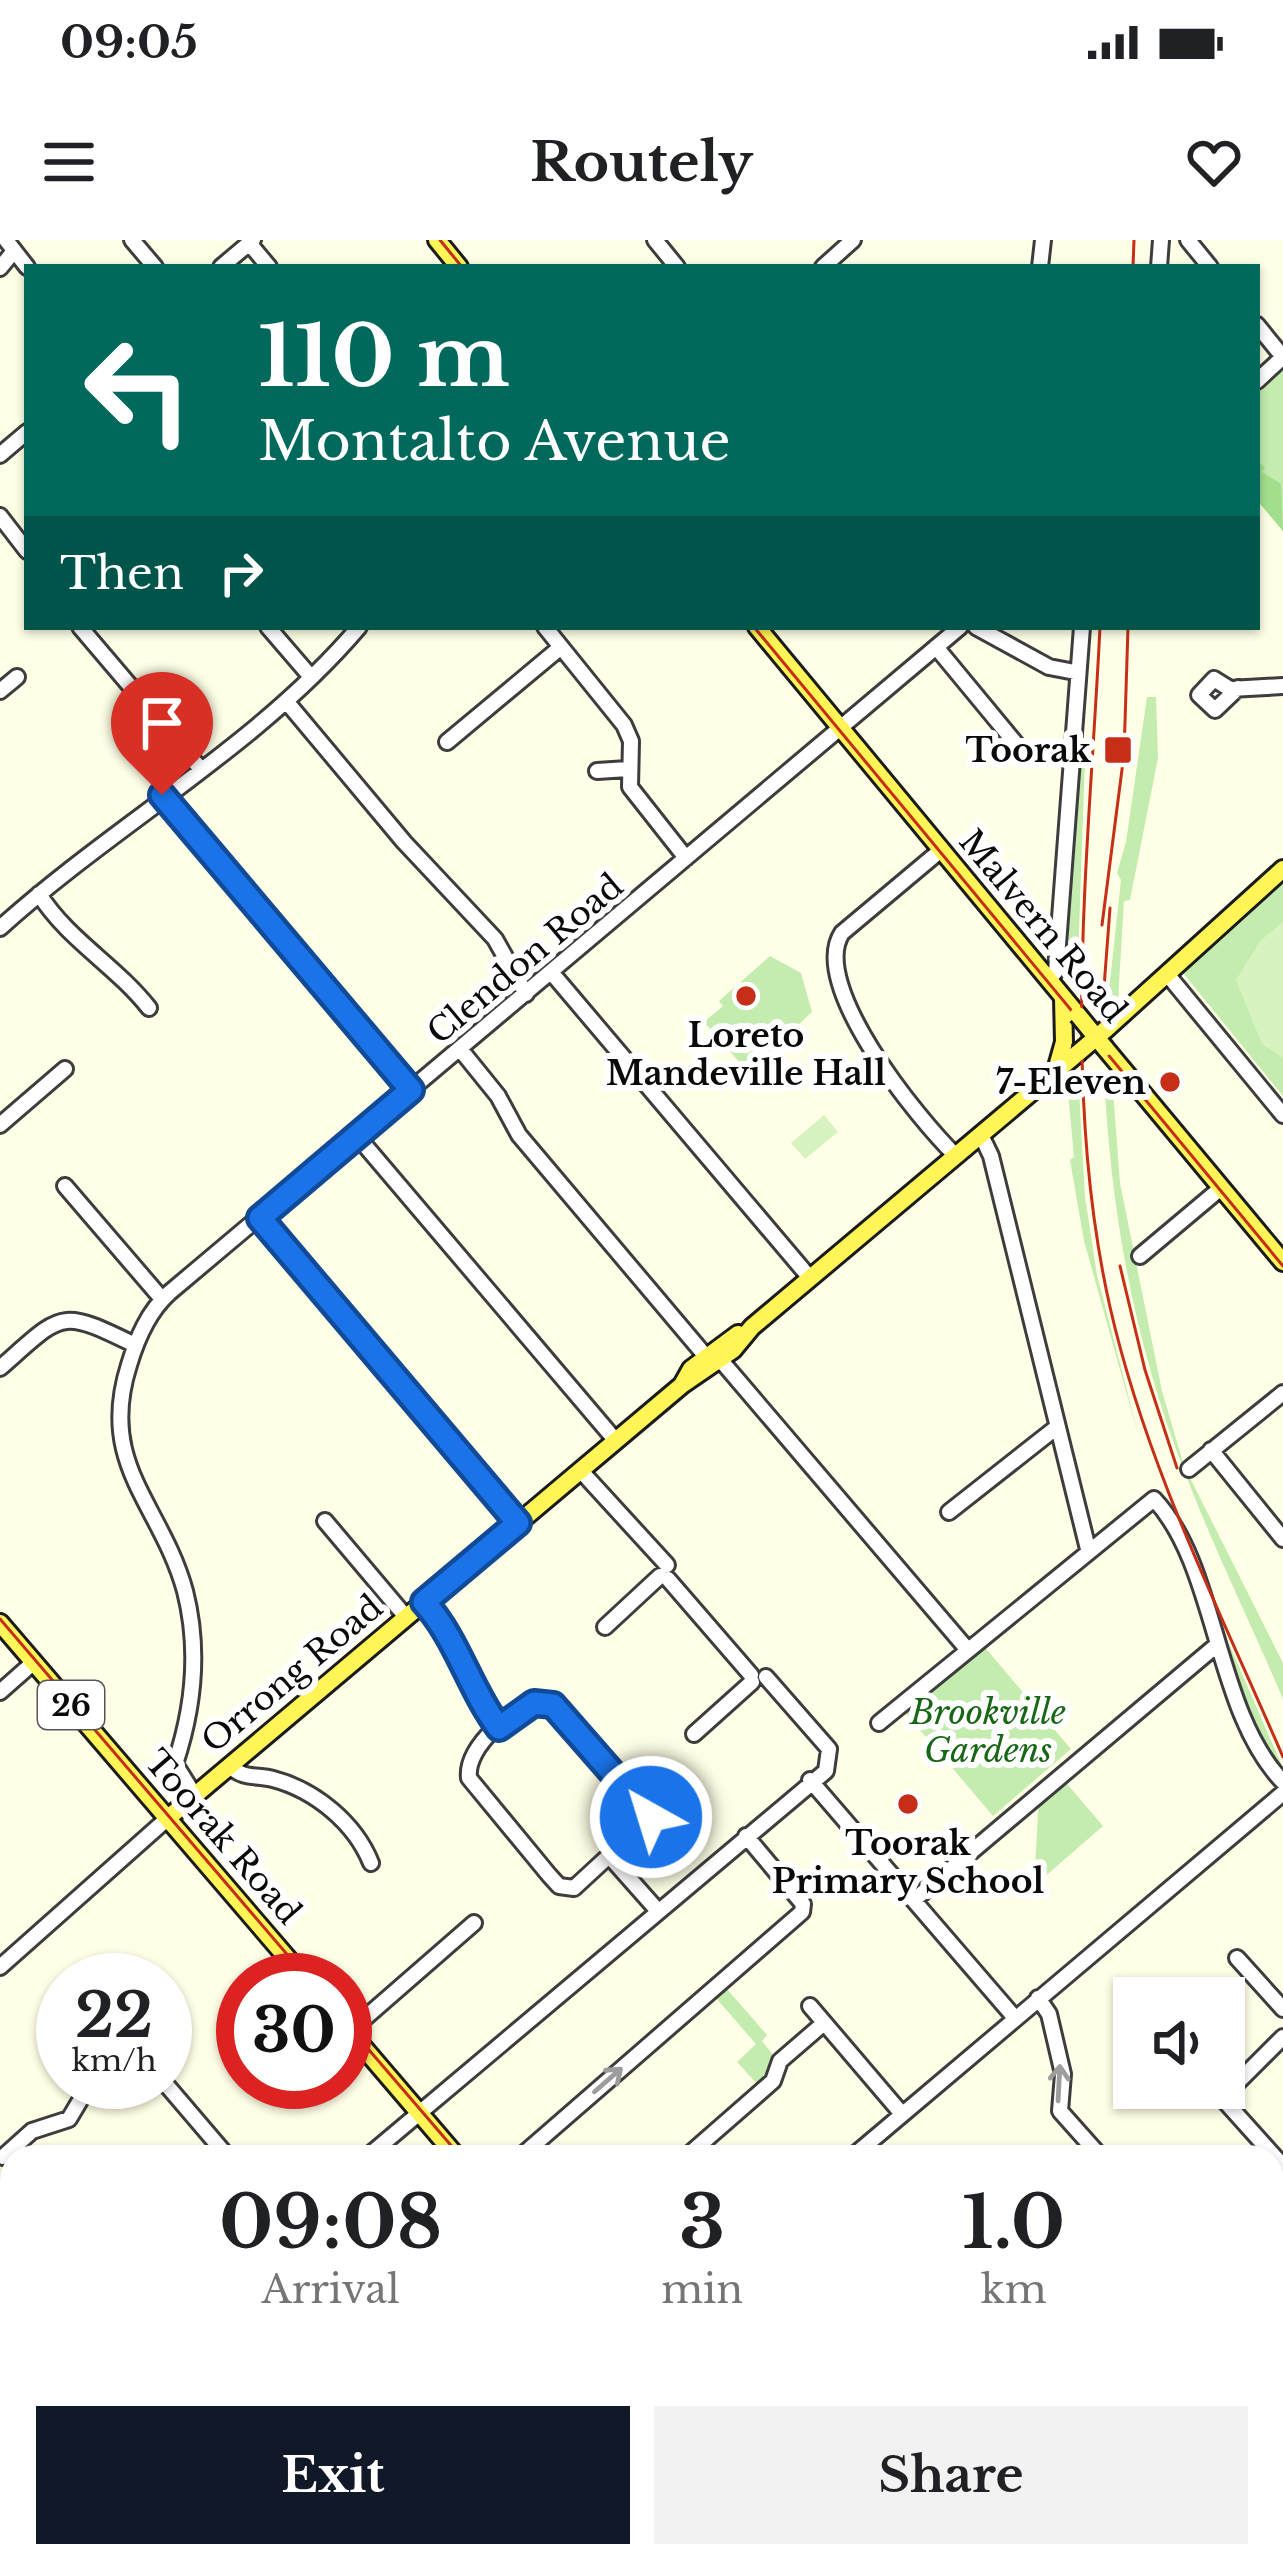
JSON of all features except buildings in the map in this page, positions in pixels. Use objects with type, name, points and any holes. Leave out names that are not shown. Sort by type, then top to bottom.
[{"type":"main road","points":[[437,240],[457,264]]},
{"type":"main road","name":"Malvern Road","points":[[759,630],[1283,1262]]},
{"type":"main road","name":"Orrong Road","points":[[168,1818],[1054,1073],[1102,1038],[1283,868]]},
{"type":"main road","points":[[1054,1073],[1064,1042],[1063,997]]},
{"type":"main road","name":"Toorak Road","points":[[0,1623],[283,1953]]},
{"type":"main road","points":[[372,2057],[447,2145]]},
{"type":"street","points":[[132,240],[152,264]]},
{"type":"street","points":[[655,240],[675,264]]},
{"type":"street","points":[[826,264],[853,240]]},
{"type":"street","points":[[1188,240],[1208,264]]},
{"type":"street","points":[[225,264],[251,242]]},
{"type":"street","points":[[0,268],[10,246]]},
{"type":"street","points":[[1260,329],[1283,357],[1260,378]]},
{"type":"street","points":[[0,454],[24,434]]},
{"type":"street","points":[[0,516],[24,547]]},
{"type":"street","points":[[83,630],[199,767]]},
{"type":"street","points":[[271,630],[311,677]]},
{"type":"street","points":[[0,928],[286,701],[355,630]]},
{"type":"street","points":[[548,630],[628,731],[628,769],[635,796],[686,858]]},
{"type":"street","name":"Clendon Road","points":[[199,1793],[177,1772],[190,1719],[193,1628],[178,1569],[134,1486],[120,1438],[121,1395],[135,1345],[162,1299],[956,630]]},
{"type":"street","points":[[981,630],[1043,664],[1075,672]]},
{"type":"street","points":[[1049,980],[1056,970],[1082,630]]},
{"type":"street","points":[[447,742],[561,646]]},
{"type":"street","points":[[936,647],[1017,745]]},
{"type":"street","points":[[0,691],[16,677]]},
{"type":"street","points":[[1230,690],[1283,686]]},
{"type":"street","points":[[286,701],[404,842],[479,920],[526,994]]},
{"type":"street","points":[[597,772],[628,769]]},
{"type":"street","points":[[162,795],[411,1090]]},
{"type":"street","points":[[941,850],[842,933],[836,949],[845,992],[877,1060],[914,1112],[956,1156]]},
{"type":"street","points":[[39,894],[70,936],[118,970],[148,1008]]},
{"type":"street","points":[[551,972],[810,1278]]},
{"type":"street","points":[[1167,974],[1283,1115]]},
{"type":"street","points":[[460,1049],[498,1096],[519,1136],[967,1648]]},
{"type":"street","points":[[0,1125],[65,1069]]},
{"type":"street","points":[[981,1135],[991,1156],[1088,1550]]},
{"type":"street","points":[[357,1136],[616,1441]]},
{"type":"street","points":[[65,1186],[162,1299]]},
{"type":"street","points":[[1140,1256],[1221,1188]]},
{"type":"street","points":[[260,1218],[518,1523]]},
{"type":"street","points":[[0,1368],[51,1325],[71,1318],[92,1322],[135,1345]]},
{"type":"street","points":[[1189,1468],[1283,1393]]},
{"type":"street","points":[[950,1512],[1057,1427]]},
{"type":"street","points":[[1211,1450],[1283,1539]]},
{"type":"street","points":[[382,2145],[810,1780],[822,1756],[811,1730],[758,1678],[581,1471]]},
{"type":"street","points":[[879,1723],[1148,1502],[1158,1501],[1186,1558],[1256,1749],[1283,1782]]},
{"type":"street","points":[[325,1521],[406,1617]]},
{"type":"street","points":[[605,1627],[666,1572]]},
{"type":"street","points":[[424,1602],[460,1651],[484,1708],[499,1728]]},
{"type":"street","points":[[914,1900],[1218,1644]]},
{"type":"street","points":[[0,1691],[34,1662]]},
{"type":"street","points":[[694,1734],[758,1678]]},
{"type":"street","points":[[544,1695],[657,1818],[566,1897],[476,1789],[468,1767],[472,1754],[499,1728],[544,1695]]},
{"type":"street","points":[[248,1750],[271,1778]]},
{"type":"street","points":[[230,1766],[237,1774],[296,1787],[336,1814],[371,1863]]},
{"type":"street","points":[[450,1766],[468,1767]]},
{"type":"street","points":[[810,1780],[1015,2018]]},
{"type":"street","points":[[866,2145],[1283,1793]]},
{"type":"street","name":"Orrong Road","points":[[0,1966],[168,1818]]},
{"type":"street","points":[[534,2145],[802,1912],[803,1904],[746,1836]]},
{"type":"street","points":[[611,1859],[658,1911]]},
{"type":"street","points":[[372,2007],[474,1923]]},
{"type":"street","points":[[1237,1958],[1283,2009]]},
{"type":"street","points":[[1038,1998],[1048,2014],[1063,2074],[1060,2110],[1091,2145]]},
{"type":"street","points":[[810,2006],[902,2114]]},
{"type":"street","points":[[700,2145],[773,2081],[780,2061],[824,2023]]},
{"type":"street","points":[[1245,2075],[1283,2037]]},
{"type":"street","points":[[19,2145],[32,2131],[69,2119],[75,2109]]},
{"type":"street","points":[[187,2109],[218,2145]]},
{"type":"street","points":[[1232,2109],[1264,2145]]},
{"type":"green space","points":[[1279,368],[1283,372],[1283,531],[1260,504],[1260,385]]},
{"type":"green space","points":[[1260,463],[1265,467],[1262,472],[1281,484],[1283,531],[1260,504]]},
{"type":"green space","points":[[1147,697],[1156,697],[1158,758],[1130,900],[1124,901],[1118,1000],[1107,1009],[1121,880],[1117,873],[1126,842]]},
{"type":"green space","points":[[1080,758],[1085,759],[1077,988],[1067,960]]},
{"type":"green space","points":[[1283,871],[1283,1096],[1179,968]]},
{"type":"green space","points":[[1283,922],[1283,1058],[1262,1044],[1236,980],[1261,940]]},
{"type":"green space","points":[[770,956],[801,973],[812,1012],[748,1072],[704,1022],[723,1006],[719,1001]]},
{"type":"green space","points":[[1104,1071],[1112,1078],[1120,1183],[1162,1391],[1184,1466],[1283,1663],[1283,1699],[1196,1501],[1152,1375],[1119,1225]]},
{"type":"green space","points":[[1078,1073],[1085,1197],[1097,1275],[1140,1441],[1084,1241],[1070,1160],[1074,1157],[1067,1081]]},
{"type":"green space","points":[[824,1115],[838,1132],[805,1159],[791,1143]]},
{"type":"green space","points":[[1202,1582],[1283,1768],[1283,1774],[1259,1744]]},
{"type":"green space","name":"Brookville Gardens","points":[[982,1644],[1071,1749],[993,1816],[903,1710]]},
{"type":"green space","points":[[1062,1778],[1103,1826],[1034,1886],[1039,1797]]},
{"type":"green space","points":[[726,1988],[767,2035],[762,2041],[774,2056],[770,2077],[759,2086],[737,2062],[756,2044],[715,1997]]},
{"type":"tram line","points":[[440,240],[460,264]]},
{"type":"tram line","points":[[756,630],[1283,1266]]},
{"type":"tram line","points":[[0,1619],[286,1953]]},
{"type":"tram line","points":[[372,2053],[451,2145]]},
{"type":"railway","points":[[1133,264],[1134,240]]},
{"type":"railway","points":[[1100,630],[1082,968],[1086,1139],[1095,1224],[1110,1307],[1143,1423],[1186,1536],[1283,1757]]},
{"type":"railway","points":[[1102,925],[1124,754],[1128,630]]},
{"type":"railway","points":[[1101,1027],[1110,908]]},
{"type":"railway","points":[[1120,1266],[1145,1370],[1177,1468]]},
{"type":"place","name":"Toorak","points":[[1118,750]]},
{"type":"place","name":"Loreto Mandeville Hall","points":[[746,996]]},
{"type":"place","name":"7-Eleven","points":[[1170,1082]]},
{"type":"place","name":"Toorak Primary School","points":[[908,1804]]},
{"type":"route","points":[[162,795],[411,1090],[260,1218],[518,1523],[424,1602],[447,1629],[484,1708],[499,1728],[534,1703],[553,1705],[651,1817]]}]
